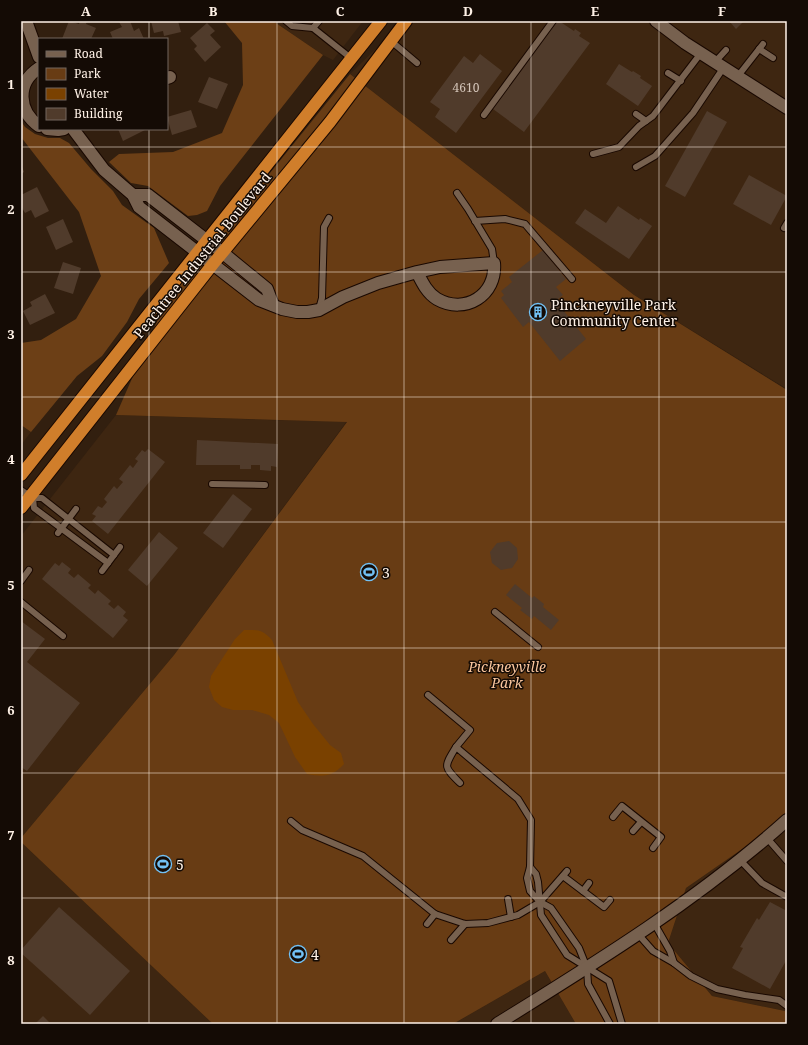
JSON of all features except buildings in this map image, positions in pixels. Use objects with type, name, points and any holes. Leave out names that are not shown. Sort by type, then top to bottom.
[{"type":"highway","name":"Peachtree Industrial Boulevard","points":[[21,475],[381,21]]},
{"type":"highway","name":"Peachtree Industrial Boulevard","points":[[21,508],[28,495],[213,264],[330,122],[406,21]]},
{"type":"street","points":[[26,21],[38,54]]},
{"type":"street","points":[[656,21],[684,43],[787,108]]},
{"type":"street","points":[[38,69],[26,82],[22,93],[25,112],[38,125]]},
{"type":"street","points":[[74,130],[104,170],[133,195],[139,207],[259,300],[282,309],[297,312],[308,312],[319,310],[343,297],[378,283],[417,272],[440,266],[494,263],[495,273],[491,284],[484,295],[473,302],[459,304],[447,303],[436,298],[429,292],[417,272]]},
{"type":"street","points":[[133,195],[148,196],[223,253],[267,289],[273,305]]},
{"type":"street","points":[[497,1024],[587,968],[654,923],[740,860],[787,820]]},
{"type":"lane","points":[[286,21],[292,26],[313,28],[352,59]]},
{"type":"lane","points":[[313,28],[319,21]]},
{"type":"lane","points":[[484,115],[553,21]]},
{"type":"lane","points":[[391,41],[417,63]]},
{"type":"lane","points":[[738,76],[763,44]]},
{"type":"lane","points":[[759,49],[773,58]]},
{"type":"lane","points":[[636,167],[655,156],[693,114],[726,50]]},
{"type":"lane","points":[[593,154],[619,147],[639,126],[653,116],[701,53]]},
{"type":"lane","points":[[668,73],[680,81]]},
{"type":"lane","points":[[636,114],[646,121]]},
{"type":"lane","points":[[457,193],[492,249],[494,263]]},
{"type":"lane","points":[[319,310],[322,298],[324,227],[329,218]]},
{"type":"lane","points":[[475,221],[505,219],[525,224],[572,279]]},
{"type":"lane","points":[[212,484],[265,485]]},
{"type":"lane","points":[[28,495],[42,498],[114,555]]},
{"type":"lane","points":[[28,495],[34,508],[60,530],[108,563]]},
{"type":"lane","points":[[60,530],[76,509]]},
{"type":"lane","points":[[102,571],[120,548]]},
{"type":"lane","points":[[21,581],[29,570]]},
{"type":"lane","points":[[21,602],[63,636]]},
{"type":"lane","points":[[495,612],[538,647]]},
{"type":"lane","points":[[428,695],[470,730],[456,747],[446,763],[447,770],[460,783]]},
{"type":"lane","points":[[456,747],[518,799],[531,820],[530,866],[527,878],[530,891],[540,902],[551,908],[579,948],[587,968],[588,984],[610,1024]]},
{"type":"lane","points":[[613,817],[622,806],[661,837],[653,848]]},
{"type":"lane","points":[[291,821],[302,830],[363,856],[435,914],[465,924],[488,923],[518,916],[540,902],[565,874],[583,891],[604,907],[610,900]]},
{"type":"lane","points":[[633,831],[641,822]]},
{"type":"lane","points":[[767,838],[787,861]]},
{"type":"lane","points":[[740,860],[762,883],[787,897]]},
{"type":"lane","points":[[530,866],[536,874],[538,882],[541,916],[567,955],[609,981],[622,1024]]},
{"type":"lane","points":[[583,891],[589,883]]},
{"type":"lane","points":[[508,899],[511,917]]},
{"type":"lane","points":[[427,924],[435,914]]},
{"type":"lane","points":[[654,923],[670,951],[674,963]]},
{"type":"lane","points":[[451,940],[465,924]]},
{"type":"lane","points":[[638,934],[653,951],[674,963],[691,976],[717,989],[779,1000],[787,1006]]},
{"type":"shaded area","points":[[224,21],[273,21],[323,55],[220,186],[207,211],[197,215],[188,216],[148,186],[131,183],[109,162],[119,154],[173,152],[222,133],[243,85],[242,43]]},
{"type":"shaded area","points":[[273,21],[363,21],[333,60],[323,55]]},
{"type":"shaded area","points":[[404,21],[787,21],[787,389],[634,295],[350,74]]},
{"type":"shaded area","points":[[21,121],[25,127],[35,134],[48,138],[60,138],[69,143],[91,169],[113,191],[122,205],[154,228],[169,263],[139,299],[127,322],[102,356],[77,376],[31,432],[21,425],[21,343],[41,340],[76,319],[101,276],[79,212],[21,137]]},
{"type":"shaded area","points":[[116,415],[347,421],[174,655],[21,838],[21,536]]},
{"type":"shaded area","points":[[21,425],[31,432],[21,445]]},
{"type":"shaded area","points":[[787,812],[787,1014],[785,1011],[712,996],[668,943],[686,888],[748,845]]},
{"type":"shaded area","points":[[21,842],[213,1024],[21,1024]]},
{"type":"shaded area","points":[[545,971],[576,1024],[453,1024]]},
{"type":"green space","name":"Pickneyville Park","points":[[350,74],[634,295],[787,390],[787,812],[748,845],[686,888],[668,943],[712,996],[785,1011],[787,1014],[787,1024],[576,1024],[545,971],[453,1024],[213,1024],[21,842],[21,838],[174,655],[347,422],[116,415],[165,303]]},
{"type":"water","points":[[244,630],[260,631],[272,640],[298,702],[330,745],[341,753],[344,764],[332,774],[318,776],[307,774],[295,757],[279,723],[269,715],[252,710],[233,710],[222,707],[214,700],[209,687],[211,676],[235,639]]},
{"type":"place","name":"Pinckneyville Park Community Center","points":[[538,312]]},
{"type":"place","name":"3","points":[[369,572]]},
{"type":"place","name":"5","points":[[163,864]]},
{"type":"place","name":"4","points":[[298,954]]}]
